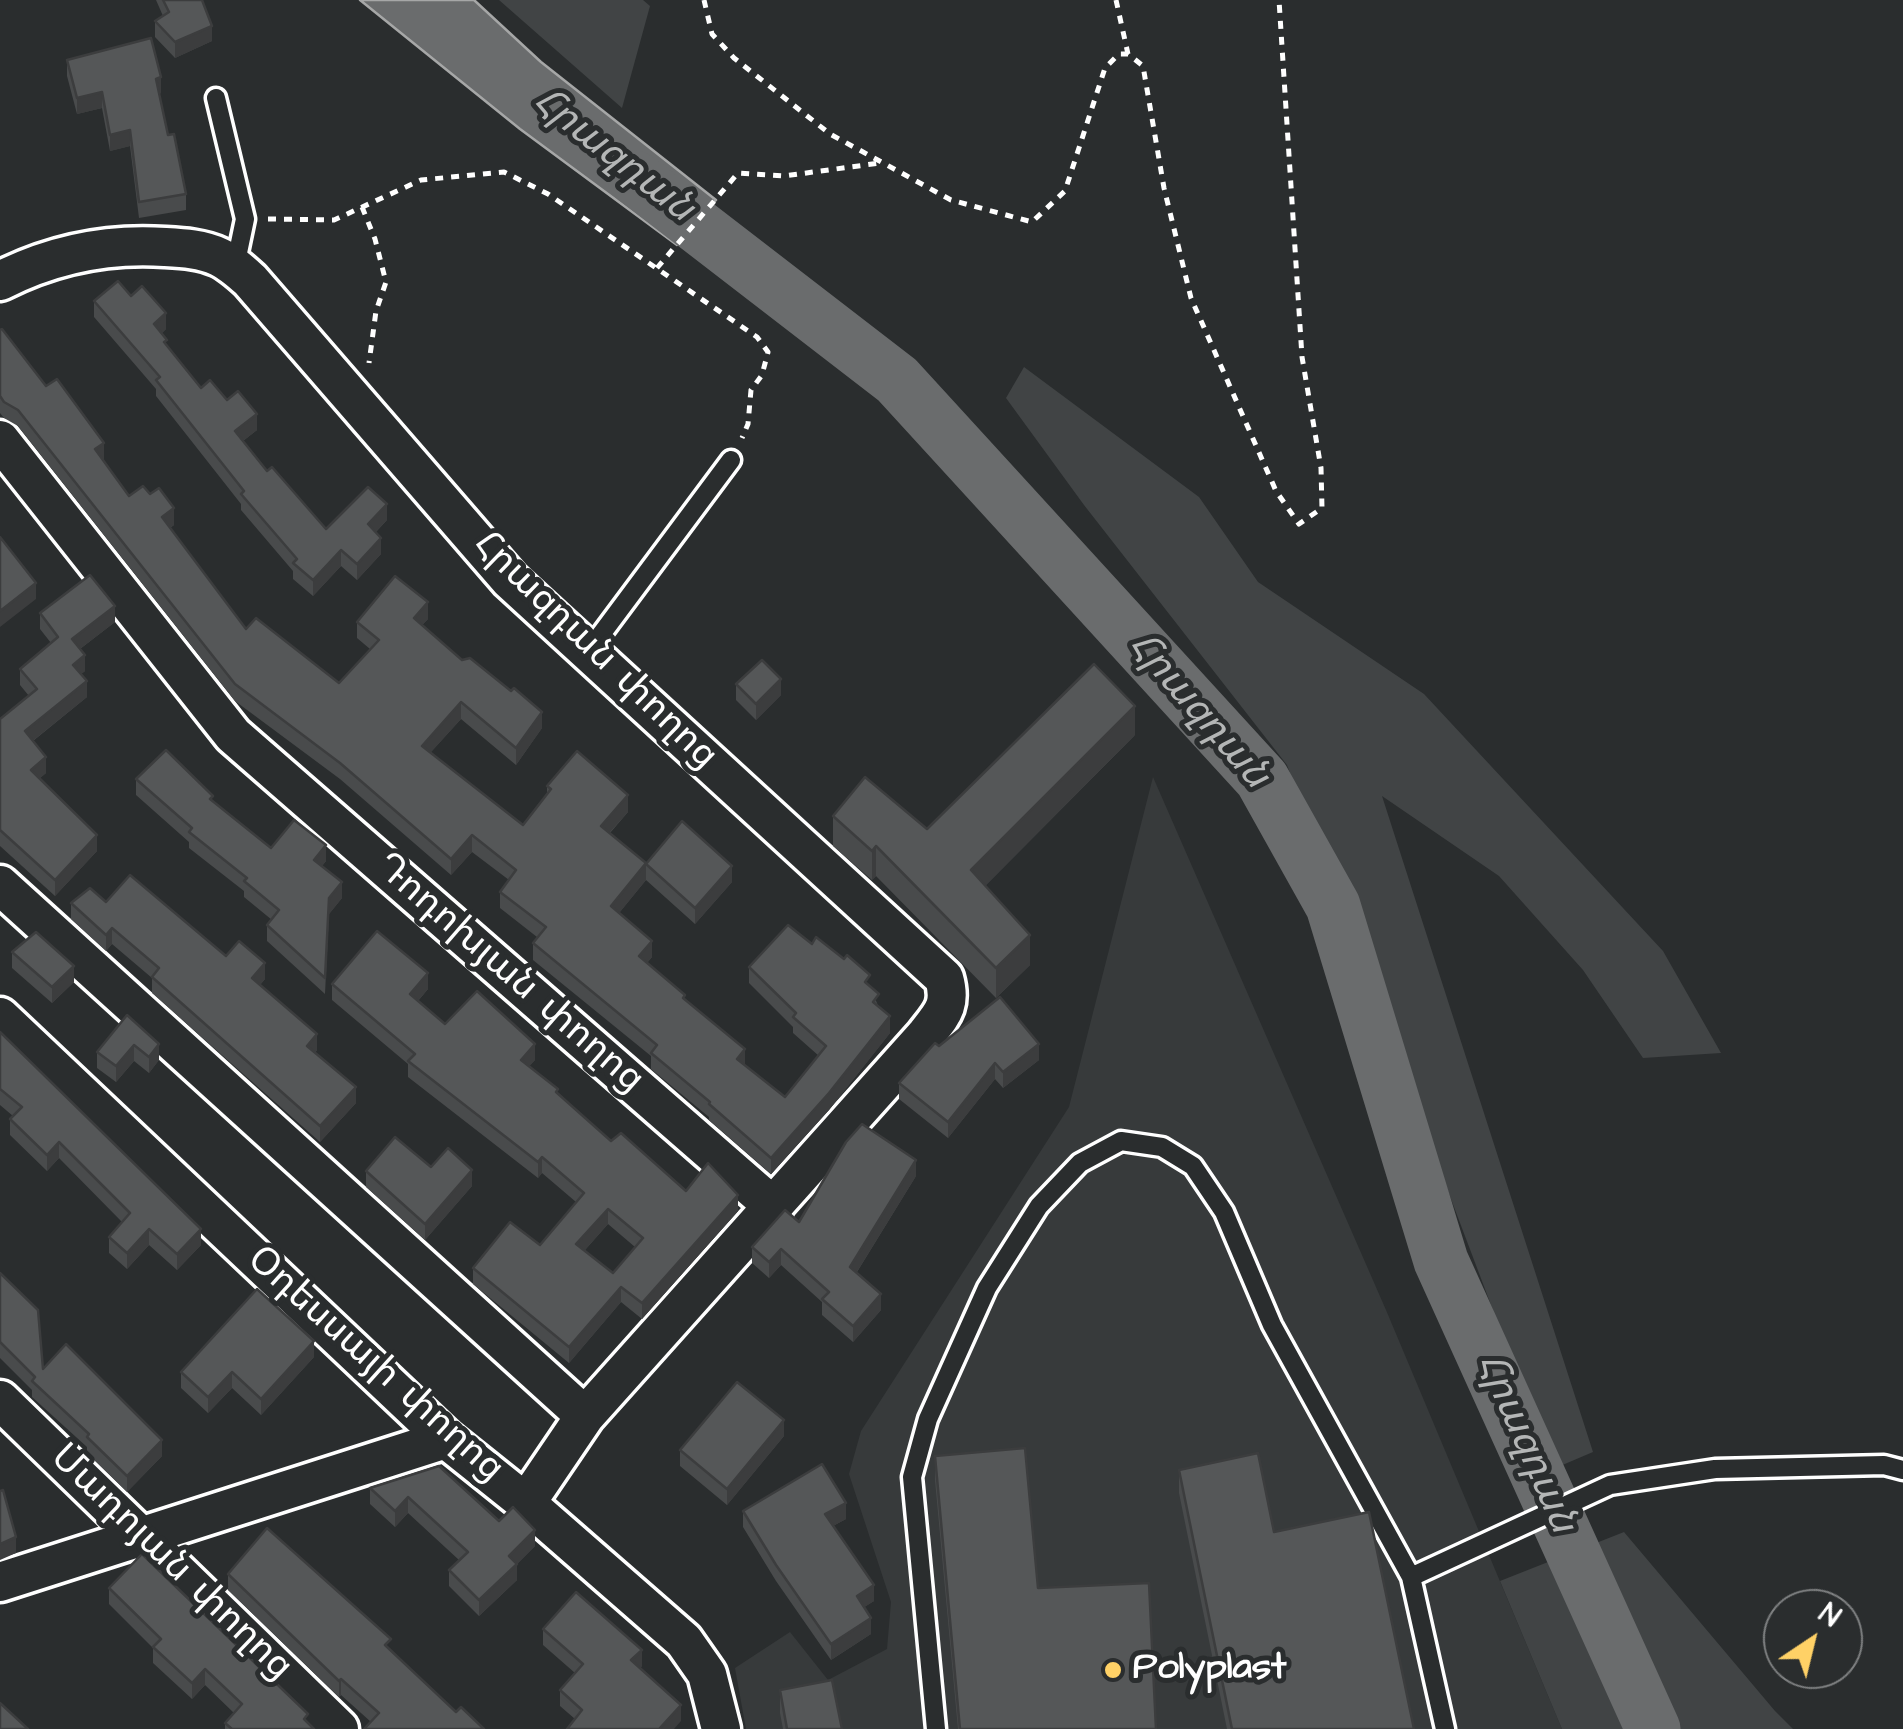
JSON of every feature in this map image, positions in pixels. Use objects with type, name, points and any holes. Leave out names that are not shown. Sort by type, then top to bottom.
[{"type":"street","name":"Հրազդան փողոց","points":[[0,281],[32,264],[123,246],[198,250],[235,267],[510,580],[944,978],[949,995],[937,1020],[774,1207]]},
{"type":"street","name":"Դոդոխյան փողոց","points":[[0,440],[233,735],[774,1207]]},
{"type":"street","points":[[0,884],[586,1416]]},
{"type":"street","name":"Օդեսսայի փողոց","points":[[0,1017],[446,1439],[684,1641],[707,1674],[721,1729]]},
{"type":"street","points":[[526,1503],[586,1416],[774,1207]]},
{"type":"street","name":"Մադոյան փողոց","points":[[0,1400],[339,1729]]},
{"type":"street","points":[[0,1582],[446,1439]]},
{"type":"lane","points":[[216,98],[245,219],[235,267]]},
{"type":"lane","points":[[588,652],[732,460]]},
{"type":"lane","points":[[936,1729],[912,1477],[928,1419],[987,1288],[1039,1206],[1080,1163],[1121,1142],[1162,1147],[1193,1166],[1224,1212],[1272,1325],[1411,1576],[1445,1729]]},
{"type":"lane","points":[[1411,1576],[1610,1485],[1715,1468],[1884,1465],[1903,1470]]},
{"type":"path","points":[[704,0],[712,34],[734,58],[830,134],[950,200],[1032,222],[1065,191],[1105,68],[1119,54],[1128,54],[1144,66],[1164,188],[1191,298],[1276,491],[1299,524],[1322,508],[1321,468],[1302,357],[1279,0]]},
{"type":"path","points":[[1116,0],[1128,54]]},
{"type":"path","points":[[658,268],[738,173],[784,176],[883,163]]},
{"type":"path","points":[[245,219],[334,220],[421,180],[504,172],[548,194],[758,336],[768,352],[762,375],[751,390],[748,424],[732,460]]},
{"type":"path","points":[[362,207],[386,282],[376,311],[364,412]]},
{"type":"shaded area","points":[[499,0],[643,0],[650,6],[622,108]]},
{"type":"shaded area","points":[[1024,367],[1199,497],[1258,582],[1424,694],[1663,951],[1721,1053],[1643,1058],[1583,970],[1499,876],[1382,796],[1593,1452],[1553,1469],[1287,765],[1084,505],[1006,398]]},
{"type":"shaded area","points":[[1153,777],[1386,1310],[1562,1729],[746,1729],[735,1668],[790,1632],[828,1680],[887,1649],[891,1602],[849,1474],[861,1431],[1069,1107]]},
{"type":"shaded area","points":[[1624,1532],[1793,1729],[1562,1729],[1500,1581]]},
{"type":"water","points":[[360,0],[474,0],[541,62],[716,200],[677,245],[520,129]]},
{"type":"building","points":[[163,0],[202,0],[212,26],[175,42],[155,21],[169,12]]},
{"type":"building","points":[[151,38],[161,77],[156,79],[168,135],[174,134],[186,194],[139,202],[130,130],[110,135],[102,92],[77,98],[67,60]]},
{"type":"building","points":[[118,281],[131,296],[142,286],[166,313],[154,324],[201,388],[210,380],[227,400],[238,391],[257,414],[235,431],[267,471],[272,467],[326,529],[368,487],[387,504],[368,524],[381,538],[357,564],[341,550],[313,580],[293,563],[297,559],[241,494],[244,491],[156,380],[160,377],[94,301]]},
{"type":"building","points":[[2,329],[46,386],[57,379],[104,443],[95,449],[129,496],[143,486],[150,494],[159,488],[174,508],[162,517],[246,629],[256,618],[339,683],[379,640],[357,622],[395,576],[428,602],[414,618],[462,660],[470,658],[542,712],[516,748],[461,702],[422,746],[523,825],[551,789],[547,786],[577,751],[628,795],[601,826],[646,863],[611,906],[652,941],[639,956],[745,1049],[737,1059],[785,1097],[826,1046],[793,1017],[796,1013],[749,967],[788,925],[812,944],[816,937],[844,959],[847,955],[870,975],[865,982],[879,994],[873,1002],[890,1016],[771,1158],[651,1053],[657,1045],[533,943],[546,927],[500,892],[516,870],[472,835],[451,859],[340,763],[235,684],[18,410],[0,396]]},
{"type":"building","points":[[0,537],[36,583],[0,611]]},
{"type":"building","points":[[90,575],[115,606],[72,639],[85,655],[73,665],[87,681],[25,731],[46,757],[31,770],[97,835],[55,880],[0,830],[0,719],[37,689],[20,669],[58,637],[40,613]]},
{"type":"building","points":[[762,660],[781,679],[756,704],[736,684]]},
{"type":"building","points":[[1094,664],[1135,706],[971,870],[1030,935],[996,968],[876,846],[872,851],[833,816],[865,777],[927,829]]},
{"type":"building","points":[[166,750],[213,796],[210,799],[271,848],[294,820],[326,845],[314,860],[342,882],[329,898],[325,978],[267,925],[279,910],[244,881],[247,878],[189,832],[192,828],[136,779]]},
{"type":"building","points":[[682,821],[732,866],[695,908],[646,864]]},
{"type":"building","points":[[130,875],[226,956],[239,941],[265,963],[252,978],[317,1034],[307,1046],[356,1087],[320,1126],[152,977],[159,968],[112,928],[106,935],[71,903],[90,888],[106,902]]},
{"type":"building","points":[[377,931],[428,973],[410,994],[445,1024],[477,991],[535,1044],[521,1060],[558,1089],[556,1092],[611,1141],[621,1133],[686,1191],[708,1163],[738,1195],[642,1303],[621,1287],[569,1347],[473,1268],[510,1222],[540,1245],[584,1193],[542,1157],[538,1162],[408,1061],[415,1054],[332,984]],"holes":[[[608,1209],[643,1238],[613,1273],[576,1244]]]},
{"type":"building","points":[[36,932],[74,966],[52,987],[12,952]]},
{"type":"building","points":[[1000,997],[1039,1044],[1003,1072],[995,1063],[948,1122],[899,1083],[935,1043],[939,1046]]},
{"type":"building","points":[[127,1015],[159,1044],[149,1057],[134,1045],[116,1066],[97,1052]]},
{"type":"building","points":[[0,1032],[201,1229],[177,1254],[149,1229],[127,1253],[109,1237],[130,1213],[59,1142],[47,1155],[10,1119],[22,1107],[0,1089]]},
{"type":"building","points":[[862,1124],[916,1160],[850,1267],[881,1294],[853,1326],[822,1299],[829,1292],[781,1249],[769,1262],[752,1247],[785,1210],[799,1222],[846,1142]]},
{"type":"building","points":[[395,1137],[431,1167],[448,1148],[472,1170],[425,1224],[366,1171]]},
{"type":"building","points":[[0,1273],[38,1310],[43,1369],[66,1344],[162,1440],[127,1476],[32,1381],[35,1377],[0,1342]]},
{"type":"building","points":[[257,1289],[314,1341],[261,1399],[232,1372],[208,1397],[181,1372]]},
{"type":"building","points":[[737,1382],[784,1420],[727,1489],[680,1450]]},
{"type":"building","points":[[1025,1448],[1038,1588],[1149,1583],[1156,1729],[960,1729],[935,1456]]},
{"type":"building","points":[[1258,1453],[1274,1532],[1369,1512],[1414,1729],[1232,1729],[1179,1470]]},
{"type":"building","points":[[822,1464],[846,1503],[825,1514],[874,1585],[857,1596],[871,1618],[831,1644],[743,1511]]},
{"type":"building","points":[[439,1466],[499,1521],[513,1507],[535,1530],[509,1556],[517,1564],[479,1600],[449,1570],[468,1552],[408,1497],[395,1511],[370,1488]]},
{"type":"building","points":[[3,1490],[16,1537],[0,1544],[0,1491]]},
{"type":"building","points":[[267,1528],[391,1639],[385,1645],[456,1712],[461,1707],[484,1729],[364,1729],[379,1713],[339,1681],[228,1574]]},
{"type":"building","points":[[142,1554],[308,1714],[304,1719],[314,1729],[232,1729],[225,1723],[242,1704],[205,1669],[192,1683],[153,1647],[161,1639],[109,1588]]},
{"type":"building","points":[[576,1592],[642,1650],[631,1660],[681,1705],[659,1729],[567,1729],[582,1710],[560,1690],[583,1664],[543,1629]]},
{"type":"building","points":[[832,1680],[842,1729],[787,1729],[780,1690]]},
{"type":"building","points":[[0,1703],[28,1729],[0,1729]]},
{"type":"waterway","name":"Հրազդան","points":[[635,178],[897,380],[1262,779],[1333,906],[1441,1261],[1653,1729]]},
{"type":"place","name":"Polyplast","points":[[1113,1670]]}]
